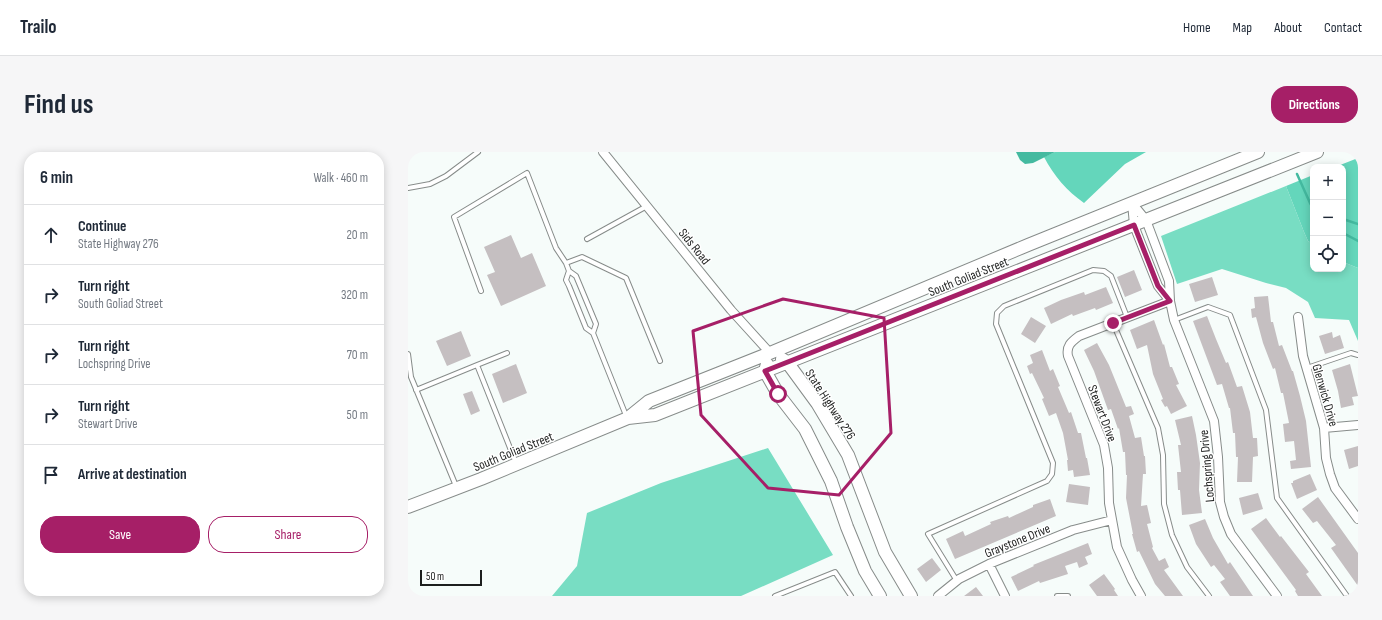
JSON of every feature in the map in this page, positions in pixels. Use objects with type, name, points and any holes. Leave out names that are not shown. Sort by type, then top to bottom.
[{"type":"main road","name":"South Goliad Street","points":[[628,418],[649,401],[770,353],[1028,245],[1258,152]]},
{"type":"main road","name":"South Goliad Street","points":[[408,507],[628,418],[655,415],[1317,152]]},
{"type":"main road","name":"State Highway 276","points":[[770,353],[787,362],[817,403],[848,456],[885,552],[911,596]]},
{"type":"main road","points":[[770,353],[765,371],[778,394],[806,429],[831,481],[847,527],[865,571],[880,596]]},
{"type":"street","name":"Sids Road","points":[[603,152],[731,310],[770,353]]},
{"type":"street","name":"Lochspring Drive","points":[[1132,204],[1146,220],[1169,281],[1170,301],[1174,320],[1214,421],[1218,457],[1220,502],[1224,517],[1231,534],[1277,596]]},
{"type":"street","name":"Lochspring Drive","points":[[1132,204],[1134,225],[1158,286],[1170,301]]},
{"type":"street","name":"Stewart Drive","points":[[1141,596],[1117,547],[1109,503],[1108,468],[1104,445],[1068,356],[1067,349],[1071,341],[1079,336],[1170,301]]},
{"type":"street","name":"Glenwick Drive","points":[[1298,317],[1303,356],[1324,428],[1326,458],[1335,488],[1358,519]]},
{"type":"street","points":[[1324,428],[1358,425]]},
{"type":"street","name":"Graystone Drive","points":[[938,596],[956,581],[989,564],[1073,530],[1112,520]]},
{"type":"street","points":[[989,564],[1005,596]]},
{"type":"lane","points":[[408,188],[430,184],[446,176],[478,152]]},
{"type":"lane","points":[[481,291],[454,217],[527,174],[556,248],[566,263],[569,271],[576,276],[596,324],[593,333]]},
{"type":"lane","points":[[587,238],[647,206]]},
{"type":"lane","points":[[566,263],[582,257],[626,278],[660,361]]},
{"type":"lane","points":[[956,581],[928,534],[1046,481],[1052,474],[1053,463],[996,324],[997,313],[1004,306],[1093,270],[1104,272],[1111,276],[1128,317]]},
{"type":"lane","points":[[569,271],[566,280],[586,328],[593,333],[628,418]]},
{"type":"lane","points":[[1174,320],[1208,307],[1230,315],[1266,410],[1277,498],[1347,596]]},
{"type":"lane","points":[[1113,323],[1158,428],[1163,455],[1164,504],[1172,535],[1187,567],[1209,596]]},
{"type":"lane","points":[[416,390],[507,353]]},
{"type":"lane","points":[[1306,368],[1351,353],[1358,355]]},
{"type":"lane","points":[[408,354],[411,377],[456,488]]},
{"type":"lane","points":[[477,365],[517,464]]},
{"type":"lane","points":[[775,596],[835,572],[851,596]]},
{"type":"lane","points":[[1057,596],[1068,596]]},
{"type":"highlighted area","points":[[783,299],[884,318],[891,433],[839,495],[768,488],[701,415],[693,331]]},
{"type":"shaded area","points":[[1016,152],[1055,152],[1033,163],[1025,164],[1020,160]]},
{"type":"shaded area","points":[[1055,152],[1146,152],[1125,164],[1084,203],[1061,183],[1044,157]]},
{"type":"shaded area","points":[[1358,158],[1358,268],[1346,263],[1346,164],[1343,164]]},
{"type":"shaded area","points":[[1310,176],[1310,242],[1304,232],[1286,186]]},
{"type":"shaded area","points":[[1286,186],[1304,232],[1310,242],[1310,272],[1346,272],[1346,263],[1358,268],[1358,341],[1349,320],[1315,318],[1308,302],[1286,288],[1222,269],[1177,284],[1161,236]]},
{"type":"shaded area","points":[[768,448],[833,555],[741,596],[552,596],[577,566],[587,513],[661,483]]},
{"type":"building","points":[[511,235],[521,258],[532,253],[546,286],[501,306],[487,275],[495,272],[484,247]]},
{"type":"building","points":[[1134,270],[1142,290],[1125,297],[1117,277]]},
{"type":"building","points":[[1212,277],[1218,295],[1195,302],[1189,284]]},
{"type":"building","points":[[1106,287],[1113,303],[1096,310],[1095,308],[1073,316],[1072,314],[1051,324],[1044,308],[1084,292],[1085,295]]},
{"type":"building","points":[[1268,296],[1271,322],[1273,322],[1279,346],[1282,345],[1293,371],[1300,396],[1306,421],[1311,467],[1291,469],[1290,461],[1296,460],[1294,441],[1285,442],[1283,424],[1289,423],[1283,393],[1281,393],[1275,368],[1273,369],[1263,343],[1256,317],[1252,318],[1251,309],[1255,308],[1254,297]]},
{"type":"building","points":[[1207,316],[1226,363],[1228,362],[1237,387],[1242,386],[1250,412],[1253,438],[1257,438],[1258,456],[1253,457],[1252,482],[1237,482],[1238,457],[1236,457],[1235,433],[1233,433],[1230,408],[1222,384],[1217,385],[1193,321]]},
{"type":"building","points":[[1031,317],[1046,326],[1035,343],[1021,334]]},
{"type":"building","points":[[1154,320],[1163,345],[1164,344],[1170,367],[1172,367],[1179,384],[1176,385],[1187,406],[1171,414],[1167,406],[1165,407],[1161,400],[1163,399],[1153,374],[1147,345],[1137,349],[1130,330]]},
{"type":"building","points":[[461,331],[471,356],[447,366],[436,341]]},
{"type":"building","points":[[1332,332],[1333,338],[1340,335],[1344,348],[1325,354],[1319,336]]},
{"type":"building","points":[[1097,343],[1109,365],[1126,407],[1131,406],[1134,414],[1129,416],[1135,438],[1141,437],[1145,456],[1146,474],[1143,474],[1141,506],[1147,505],[1151,523],[1147,524],[1152,548],[1159,561],[1165,558],[1169,567],[1164,570],[1183,596],[1165,596],[1155,584],[1139,551],[1137,552],[1132,534],[1126,498],[1127,475],[1125,452],[1123,452],[1119,428],[1118,429],[1111,409],[1108,410],[1094,371],[1084,350]]},
{"type":"building","points":[[1042,350],[1050,371],[1053,369],[1060,386],[1058,387],[1069,413],[1071,412],[1078,433],[1081,433],[1090,475],[1074,477],[1073,470],[1068,471],[1068,460],[1063,433],[1056,413],[1049,416],[1042,399],[1044,398],[1032,373],[1030,374],[1027,366],[1033,363],[1030,355]]},
{"type":"building","points":[[516,364],[527,393],[503,403],[492,374]]},
{"type":"building","points":[[1350,364],[1358,396],[1352,397],[1354,405],[1341,408],[1332,370]]},
{"type":"building","points":[[472,391],[480,411],[471,415],[463,394]]},
{"type":"building","points":[[1192,416],[1200,463],[1199,490],[1202,513],[1182,515],[1177,472],[1181,472],[1178,445],[1181,445],[1175,420]]},
{"type":"building","points":[[1358,446],[1358,466],[1349,469],[1344,450]]},
{"type":"building","points":[[1310,474],[1317,490],[1297,499],[1291,483]]},
{"type":"building","points":[[1069,484],[1090,487],[1088,505],[1066,502]]},
{"type":"building","points":[[1258,493],[1263,509],[1243,515],[1239,498]]},
{"type":"building","points":[[1318,497],[1358,553],[1358,586],[1331,548],[1336,545],[1317,521],[1313,523],[1302,509]]},
{"type":"building","points":[[1050,499],[1056,516],[955,559],[946,539],[963,531],[965,536],[991,524],[990,522],[1008,516],[1009,518],[1033,507],[1033,505]]},
{"type":"building","points":[[1266,518],[1309,572],[1306,574],[1322,596],[1298,596],[1295,591],[1296,590],[1251,529]]},
{"type":"building","points":[[1205,519],[1213,538],[1228,564],[1230,562],[1253,596],[1230,596],[1220,582],[1225,579],[1214,565],[1211,567],[1196,544],[1189,525]]},
{"type":"building","points":[[1088,543],[1092,554],[1085,557],[1088,564],[1079,568],[1077,562],[1065,566],[1068,574],[1040,583],[1039,581],[1018,591],[1011,577],[1034,566],[1033,565]]},
{"type":"building","points":[[932,558],[941,570],[926,582],[917,569]]},
{"type":"building","points":[[1104,574],[1115,589],[1114,590],[1118,596],[1097,596],[1089,585]]},
{"type":"building","points":[[976,587],[983,596],[964,596]]},
{"type":"waterway","points":[[1297,174],[1310,203]]},
{"type":"waterway","points":[[1346,220],[1358,224]]},
{"type":"waterway","points":[[1346,235],[1358,241]]},
{"type":"route","points":[[778,394],[765,371],[1134,225],[1158,286],[1170,301],[1113,323]]}]
